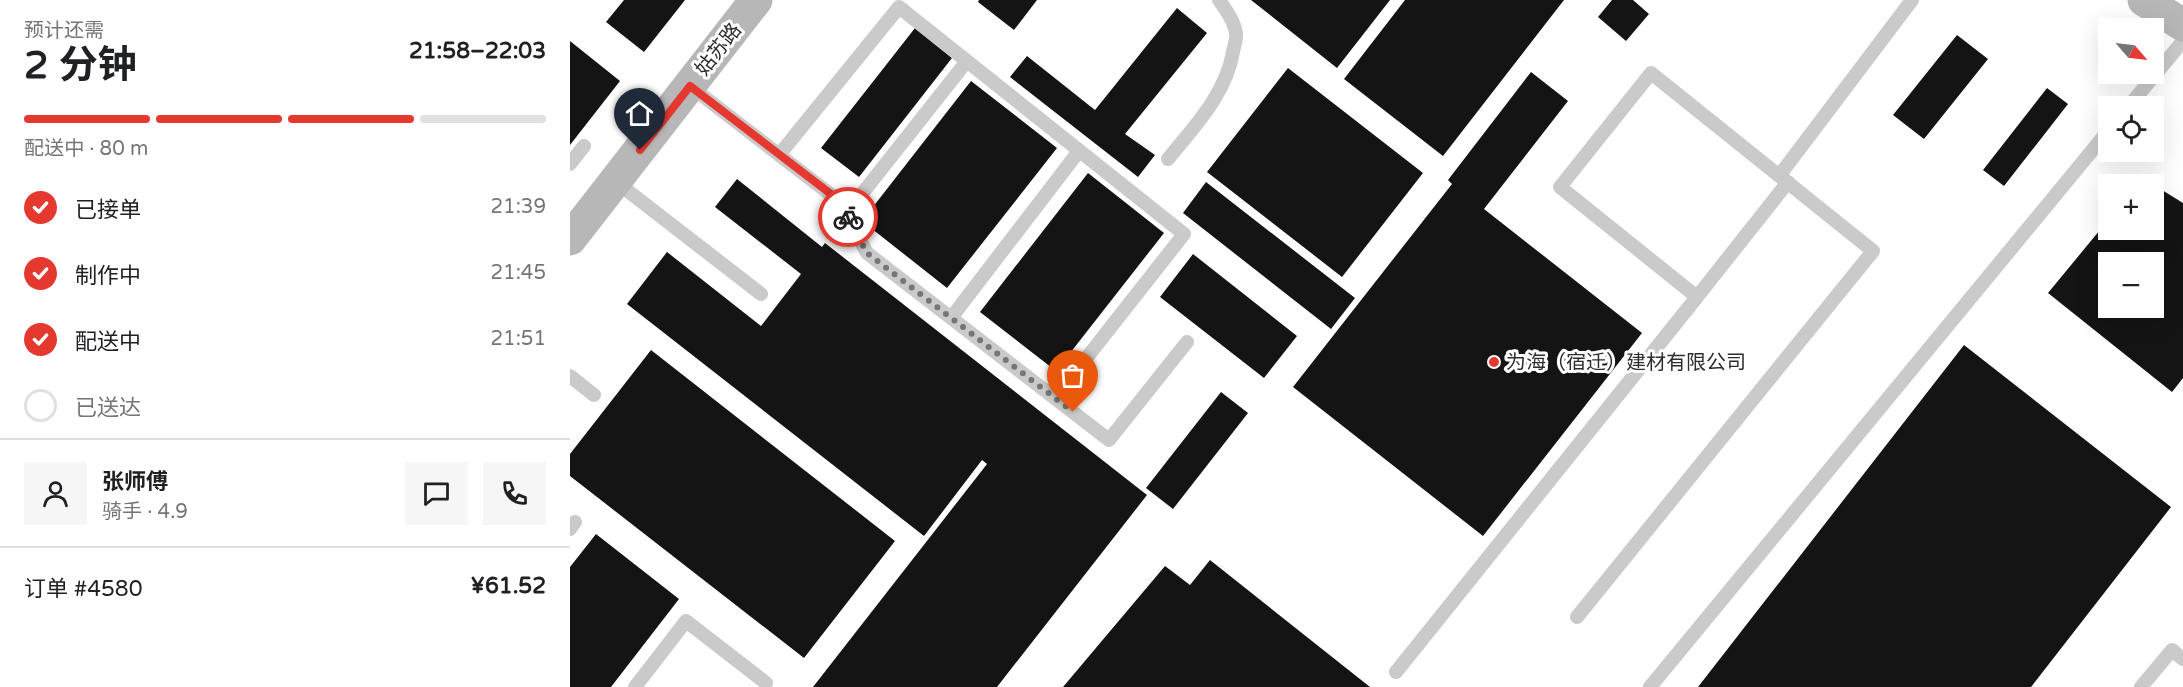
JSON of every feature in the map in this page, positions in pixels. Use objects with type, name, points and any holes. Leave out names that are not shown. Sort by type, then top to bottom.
[{"type":"street","name":"姑苏路","points":[[570,239],[756,0]]},
{"type":"street","points":[[2144,0],[2183,25]]},
{"type":"lane","points":[[1168,159],[1202,117],[1224,84],[1227,75],[1236,35],[1228,14],[1219,0]]},
{"type":"lane","points":[[1396,672],[1697,297],[1912,0]]},
{"type":"lane","points":[[779,155],[899,7],[1184,234],[1055,398]]},
{"type":"lane","points":[[2137,96],[2183,41]]},
{"type":"lane","points":[[846,214],[967,61]]},
{"type":"lane","points":[[1577,617],[1873,251],[1651,73],[1560,187],[1697,297]]},
{"type":"lane","points":[[690,86],[840,201],[867,253],[1109,440],[1187,342]]},
{"type":"lane","points":[[1650,687],[2098,143]]},
{"type":"lane","points":[[570,164],[584,146]]},
{"type":"lane","points":[[951,318],[1079,151]]},
{"type":"lane","points":[[615,181],[761,294]]},
{"type":"lane","points":[[570,376],[594,394]]},
{"type":"lane","points":[[635,687],[686,621],[766,683]]},
{"type":"lane","points":[[2141,687],[2172,650],[2183,659]]},
{"type":"building","points":[[624,0],[685,0],[644,52],[606,22]]},
{"type":"building","points":[[979,0],[1037,0],[1014,30],[978,2]]},
{"type":"building","points":[[1251,0],[1390,0],[1337,68]]},
{"type":"building","points":[[1405,0],[1564,0],[1443,156],[1344,79]]},
{"type":"building","points":[[1612,0],[1633,0],[1649,14],[1626,41],[1598,17]]},
{"type":"building","points":[[1177,8],[1207,33],[1125,134],[1155,155],[1138,177],[1010,77],[1027,56],[1095,110]]},
{"type":"building","points":[[915,28],[952,58],[859,177],[821,148]]},
{"type":"building","points":[[1957,35],[1988,59],[1924,139],[1893,115]]},
{"type":"building","points":[[570,41],[620,81],[570,145]]},
{"type":"building","points":[[1288,68],[1423,173],[1342,277],[1207,172]]},
{"type":"building","points":[[1531,72],[1568,101],[1484,209],[1642,333],[1483,536],[1293,387],[1452,184],[1448,180]]},
{"type":"building","points":[[971,81],[1057,148],[947,288],[862,221]]},
{"type":"building","points":[[2047,88],[2068,104],[2004,186],[1983,170]]},
{"type":"building","points":[[1088,173],[1164,233],[1056,371],[980,312]]},
{"type":"building","points":[[737,179],[822,247],[825,243],[1147,495],[997,687],[813,687],[987,464],[982,460],[924,536],[627,304],[667,252],[761,326],[801,274],[715,207]]},
{"type":"building","points":[[1206,182],[1355,298],[1331,329],[1183,213]]},
{"type":"building","points":[[2164,191],[2183,203],[2183,378],[2172,392],[2048,293],[2098,232],[2098,240],[2164,240]]},
{"type":"building","points":[[1193,254],[1297,336],[1264,378],[1160,297]]},
{"type":"building","points":[[1964,345],[2171,507],[2031,687],[1698,687]]},
{"type":"building","points":[[651,350],[895,541],[804,658],[570,476],[570,454]]},
{"type":"building","points":[[1221,392],[1248,413],[1173,509],[1146,488]]},
{"type":"building","points":[[596,534],[679,599],[611,687],[570,687],[570,567]]},
{"type":"building","points":[[1210,560],[1370,687],[1063,687],[1165,566],[1190,585]]},
{"type":"way so far","points":[[848,217],[867,253],[1073,412]]},
{"type":"place","name":"为海（宿迁）建材有限公司","points":[[1494,362]]},
{"type":"route","points":[[640,150],[690,86],[840,201],[848,217]]}]
